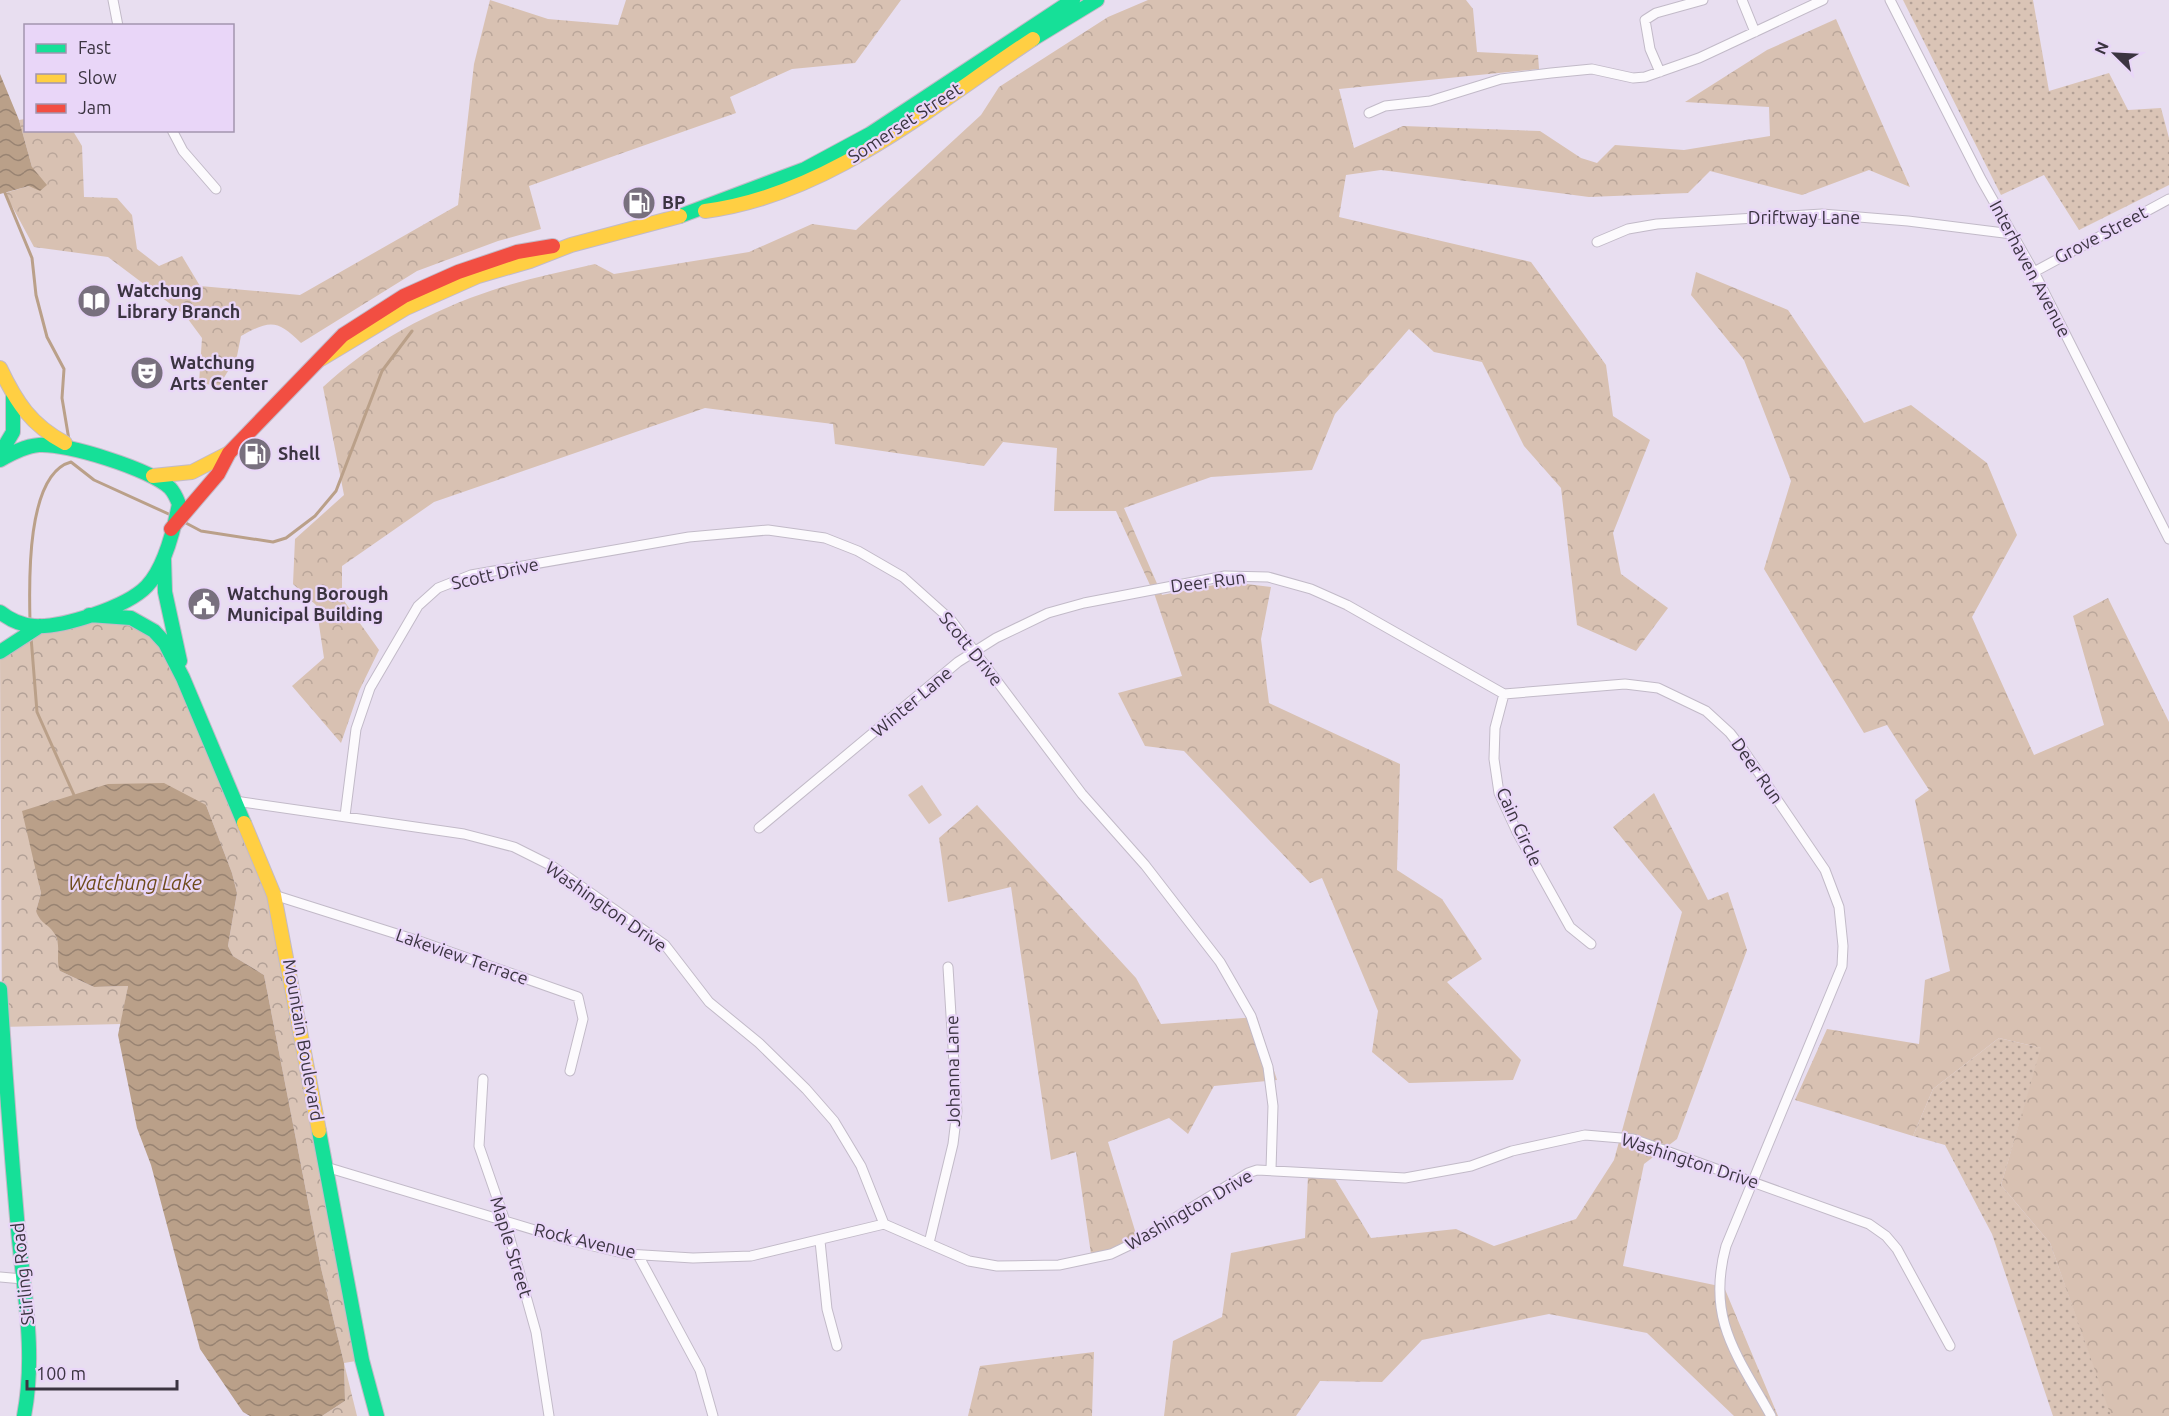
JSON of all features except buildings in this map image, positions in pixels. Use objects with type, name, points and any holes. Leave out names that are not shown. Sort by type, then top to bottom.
[{"type":"main road","name":"Somerset Street","points":[[164,554],[170,532],[183,511],[218,474],[229,453],[293,383],[321,359],[430,296],[478,276],[530,261],[571,245],[697,211],[722,199],[783,179],[849,147],[1073,0]]},
{"type":"main road","name":"Somerset Street","points":[[697,211],[725,210],[747,204],[790,188],[833,168],[892,133],[1063,19],[1097,0]]},
{"type":"main road","points":[[0,368],[13,395],[35,426],[52,441],[147,476],[171,489],[183,511]]},
{"type":"main road","points":[[0,454],[12,432],[13,395]]},
{"type":"main road","points":[[0,460],[28,447],[52,441]]},
{"type":"main road","name":"Somerset Street","points":[[147,476],[180,475],[229,453]]},
{"type":"main road","points":[[0,652],[23,630],[89,615],[124,601],[140,591],[152,579],[164,554]]},
{"type":"main road","name":"Mountain Boulevard","points":[[164,554],[165,592],[183,678]]},
{"type":"main road","points":[[0,612],[23,630]]},
{"type":"main road","name":"Mountain Boulevard","points":[[89,615],[123,616],[147,626],[165,643],[183,678],[274,895],[362,1360],[377,1416]]},
{"type":"main road","name":"Stirling Road","points":[[0,989],[4,1119],[30,1339],[30,1386],[24,1416]]},
{"type":"street","points":[[113,0],[118,24]]},
{"type":"street","points":[[1660,72],[1650,50],[1645,20],[1656,13],[1703,0]]},
{"type":"street","points":[[1742,0],[1755,32]]},
{"type":"street","points":[[1369,113],[1385,106],[1430,101],[1501,80],[1592,69],[1633,78],[1660,72],[1823,0]]},
{"type":"street","name":"Interhaven Avenue","points":[[1890,0],[2034,272],[2169,539]]},
{"type":"street","points":[[173,132],[183,151],[216,189]]},
{"type":"street","name":"Grove Street","points":[[2034,272],[2169,199]]},
{"type":"street","name":"Driftway Lane","points":[[1597,242],[1628,229],[1657,224],[1822,214],[1908,220],[2012,234]]},
{"type":"street","name":"Scott Drive","points":[[345,816],[356,729],[370,688],[418,606],[438,588],[471,575],[689,537],[768,530],[825,538],[858,551],[903,577],[951,620],[1082,794],[1197,930],[1240,995],[1251,1016],[1268,1067],[1273,1106],[1271,1169]]},
{"type":"street","name":"Deer Run","points":[[1117,597],[1225,576],[1268,578],[1291,582],[1347,605],[1504,694],[1625,684],[1658,688],[1691,702],[1730,733],[1826,870],[1839,907],[1843,946],[1842,966],[1726,1246],[1718,1274],[1718,1291],[1724,1326],[1730,1342],[1771,1416]]},
{"type":"street","name":"Winter Lane","points":[[759,828],[974,650],[1048,613],[1117,597]]},
{"type":"street","name":"Cain Circle","points":[[1504,694],[1496,728],[1494,759],[1499,793],[1517,832],[1570,927],[1591,944]]},
{"type":"street","name":"Washington Drive","points":[[235,801],[464,834],[513,847],[552,866],[641,927],[676,957],[709,1002],[777,1060],[834,1121],[861,1166],[884,1224],[969,1261],[997,1266],[1059,1265],[1090,1260],[1134,1243],[1248,1173],[1271,1169],[1405,1178],[1471,1166],[1540,1144],[1601,1134],[1633,1138],[1856,1218],[1886,1236],[1897,1250],[1950,1347]]},
{"type":"street","name":"Lakeview Terrace","points":[[274,895],[419,941],[578,997],[583,1019],[570,1071]]},
{"type":"street","name":"Johanna Lane","points":[[929,1243],[953,1144],[957,1111],[948,967]]},
{"type":"street","name":"Maple Street","points":[[483,1079],[478,1136],[536,1332],[549,1416]]},
{"type":"street","name":"Rock Avenue","points":[[326,1167],[578,1242],[638,1255],[693,1258],[751,1256],[884,1224]]},
{"type":"street","points":[[820,1241],[827,1309],[837,1346]]},
{"type":"street","points":[[638,1255],[700,1370],[713,1416]]},
{"type":"street","points":[[0,1277],[23,1279]]},
{"type":"green space","points":[[490,0],[548,19],[618,25],[626,0],[901,0],[855,63],[792,69],[730,97],[736,113],[529,186],[541,229],[498,241],[417,271],[301,343],[286,330],[273,324],[259,327],[241,336],[237,356],[219,386],[199,383],[202,338],[185,315],[108,257],[34,247],[5,193],[29,186],[32,167],[19,120],[24,119],[24,132],[74,132],[82,146],[84,197],[117,198],[132,215],[137,249],[159,266],[182,256],[200,286],[300,295],[458,205],[474,64]]},
{"type":"green space","points":[[1148,0],[1466,0],[1473,9],[1477,52],[1538,55],[1539,69],[1339,89],[1354,148],[1403,126],[1540,131],[1581,158],[1597,163],[1615,145],[1684,150],[1770,136],[1769,107],[1685,102],[1767,50],[1836,19],[1910,187],[1869,170],[1802,195],[1710,171],[1688,193],[1589,197],[1381,170],[1346,175],[1339,217],[1531,262],[1606,365],[1613,416],[1650,440],[1613,533],[1621,574],[1668,608],[1636,651],[1577,625],[1561,488],[1524,446],[1482,362],[1434,352],[1409,329],[1335,414],[1312,470],[1211,477],[1124,508],[1162,595],[1230,582],[1271,587],[1261,639],[1269,703],[1400,764],[1397,870],[1442,899],[1482,959],[1447,982],[1521,1060],[1513,1080],[1409,1083],[1372,1052],[1378,1011],[1322,878],[1310,883],[1184,751],[1145,746],[1118,693],[1182,676],[1155,596],[1116,511],[1054,511],[1057,448],[1003,442],[984,466],[835,444],[833,424],[705,408],[434,502],[342,566],[342,598],[379,650],[359,691],[341,743],[292,686],[324,658],[316,605],[293,584],[295,539],[344,495],[323,387],[341,371],[381,342],[425,318],[470,298],[518,282],[595,264],[614,274],[749,252],[812,224],[856,230],[981,115],[999,87],[1108,17]]},
{"type":"green space","points":[[1903,0],[2033,0],[2049,91],[2109,73],[2128,110],[2161,108],[2169,138],[2169,185],[2079,230],[2044,175],[2001,195]]},
{"type":"green space","points":[[1696,272],[1788,310],[1864,423],[1911,405],[1987,463],[2017,535],[1972,617],[2034,755],[2104,725],[2073,616],[2108,598],[2169,722],[2169,1416],[2111,1416],[2050,1243],[2001,1185],[2041,1048],[1999,1038],[1933,1089],[1913,1136],[1795,1100],[1827,1029],[1919,1044],[1925,980],[1950,971],[1915,800],[1929,790],[1887,725],[1864,733],[1764,569],[1791,481],[1744,360],[1691,295]]},
{"type":"green space","points":[[89,615],[154,631],[274,895],[362,1360],[344,1363],[321,1268],[264,975],[233,956],[228,946],[237,893],[232,873],[206,805],[39,885],[41,893],[36,911],[54,931],[58,942],[60,971],[94,987],[128,986],[121,1024],[2,1027],[0,652],[12,642]]},
{"type":"green space","points":[[922,785],[942,815],[929,824],[908,795]]},
{"type":"green space","points":[[1654,793],[1708,900],[1728,892],[1747,950],[1677,1139],[1644,1164],[1623,1266],[1724,1287],[1778,1416],[1734,1416],[1647,1333],[1549,1314],[1422,1340],[1382,1382],[1320,1381],[1296,1416],[1164,1416],[1173,1341],[1222,1317],[1231,1253],[1305,1238],[1308,1176],[1335,1179],[1371,1238],[1456,1229],[1494,1246],[1576,1219],[1614,1160],[1682,912],[1613,827]]},
{"type":"green space","points":[[977,805],[1136,978],[1161,1024],[1257,1017],[1277,1080],[1214,1086],[1188,1134],[1169,1118],[1108,1142],[1140,1247],[1092,1261],[1076,1152],[1051,1160],[1011,887],[948,902],[939,838]]},
{"type":"green space","points":[[1999,1038],[2042,1048],[2001,1185],[2050,1243],[2112,1416],[2053,1416],[1992,1234],[1945,1145],[1913,1136],[1933,1089]]},
{"type":"green space","points":[[1094,1352],[1092,1416],[968,1416],[980,1366]]},
{"type":"green space","points":[[344,1363],[357,1416],[322,1416],[345,1401]]},
{"type":"water","points":[[0,74],[19,120],[32,167],[47,185],[40,191],[29,186],[0,194]]},
{"type":"water","name":"Watchung Lake","points":[[164,783],[206,805],[232,873],[237,893],[228,946],[233,956],[264,975],[321,1268],[344,1363],[345,1401],[322,1416],[250,1416],[243,1412],[200,1349],[151,1165],[137,1128],[118,1035],[128,986],[94,987],[60,971],[56,937],[36,911],[41,893],[22,811],[108,784]]},
{"type":"waterway","points":[[5,193],[32,258],[36,295],[47,337],[64,369],[62,398],[69,440]]},
{"type":"waterway","points":[[184,522],[201,531],[273,542],[286,538],[315,516],[336,491],[382,371],[412,331]]},
{"type":"waterway","points":[[30,621],[33,532],[45,487],[56,471],[71,462],[94,480],[173,516]]},
{"type":"waterway","points":[[31,637],[37,712],[74,795]]},
{"type":"traffic: fast","points":[[680,216],[805,169],[870,134],[1073,0]]},
{"type":"traffic: fast","points":[[1033,39],[1097,0]]},
{"type":"traffic: fast","points":[[0,454],[13,432],[13,397]]},
{"type":"traffic: fast","points":[[0,460],[24,448],[39,445],[68,448],[145,473],[171,490],[179,504],[159,569],[138,594],[94,615],[46,626],[20,623],[0,612]]},
{"type":"traffic: fast","points":[[164,559],[165,592],[180,661]]},
{"type":"traffic: fast","points":[[89,615],[131,618],[154,631],[165,643],[183,678],[244,823]]},
{"type":"traffic: fast","points":[[0,652],[40,626]]},
{"type":"traffic: fast","points":[[0,989],[15,1200],[28,1323],[29,1370],[24,1416]]},
{"type":"traffic: fast","points":[[319,1131],[362,1360],[377,1416]]},
{"type":"traffic: slow","points":[[705,211],[751,202],[794,187],[836,167],[917,119],[1033,39]]},
{"type":"traffic: slow","points":[[321,359],[406,308],[478,276],[530,261],[571,245],[680,216]]},
{"type":"traffic: slow","points":[[0,368],[12,392],[26,412],[53,436],[65,443]]},
{"type":"traffic: slow","points":[[153,476],[192,472],[229,453]]},
{"type":"traffic: slow","points":[[244,823],[274,895],[319,1131]]},
{"type":"traffic: jam","points":[[171,529],[218,474],[229,453],[343,335],[404,296],[458,272],[517,252],[553,246]]},
{"type":"place","name":"BP","points":[[639,203]]},
{"type":"place","name":"Watchung Library Branch","points":[[94,301]]},
{"type":"place","name":"Watchung Arts Center","points":[[147,373]]},
{"type":"place","name":"Shell","points":[[255,454]]},
{"type":"place","name":"Watchung Borough Municipal Building","points":[[204,604]]}]
